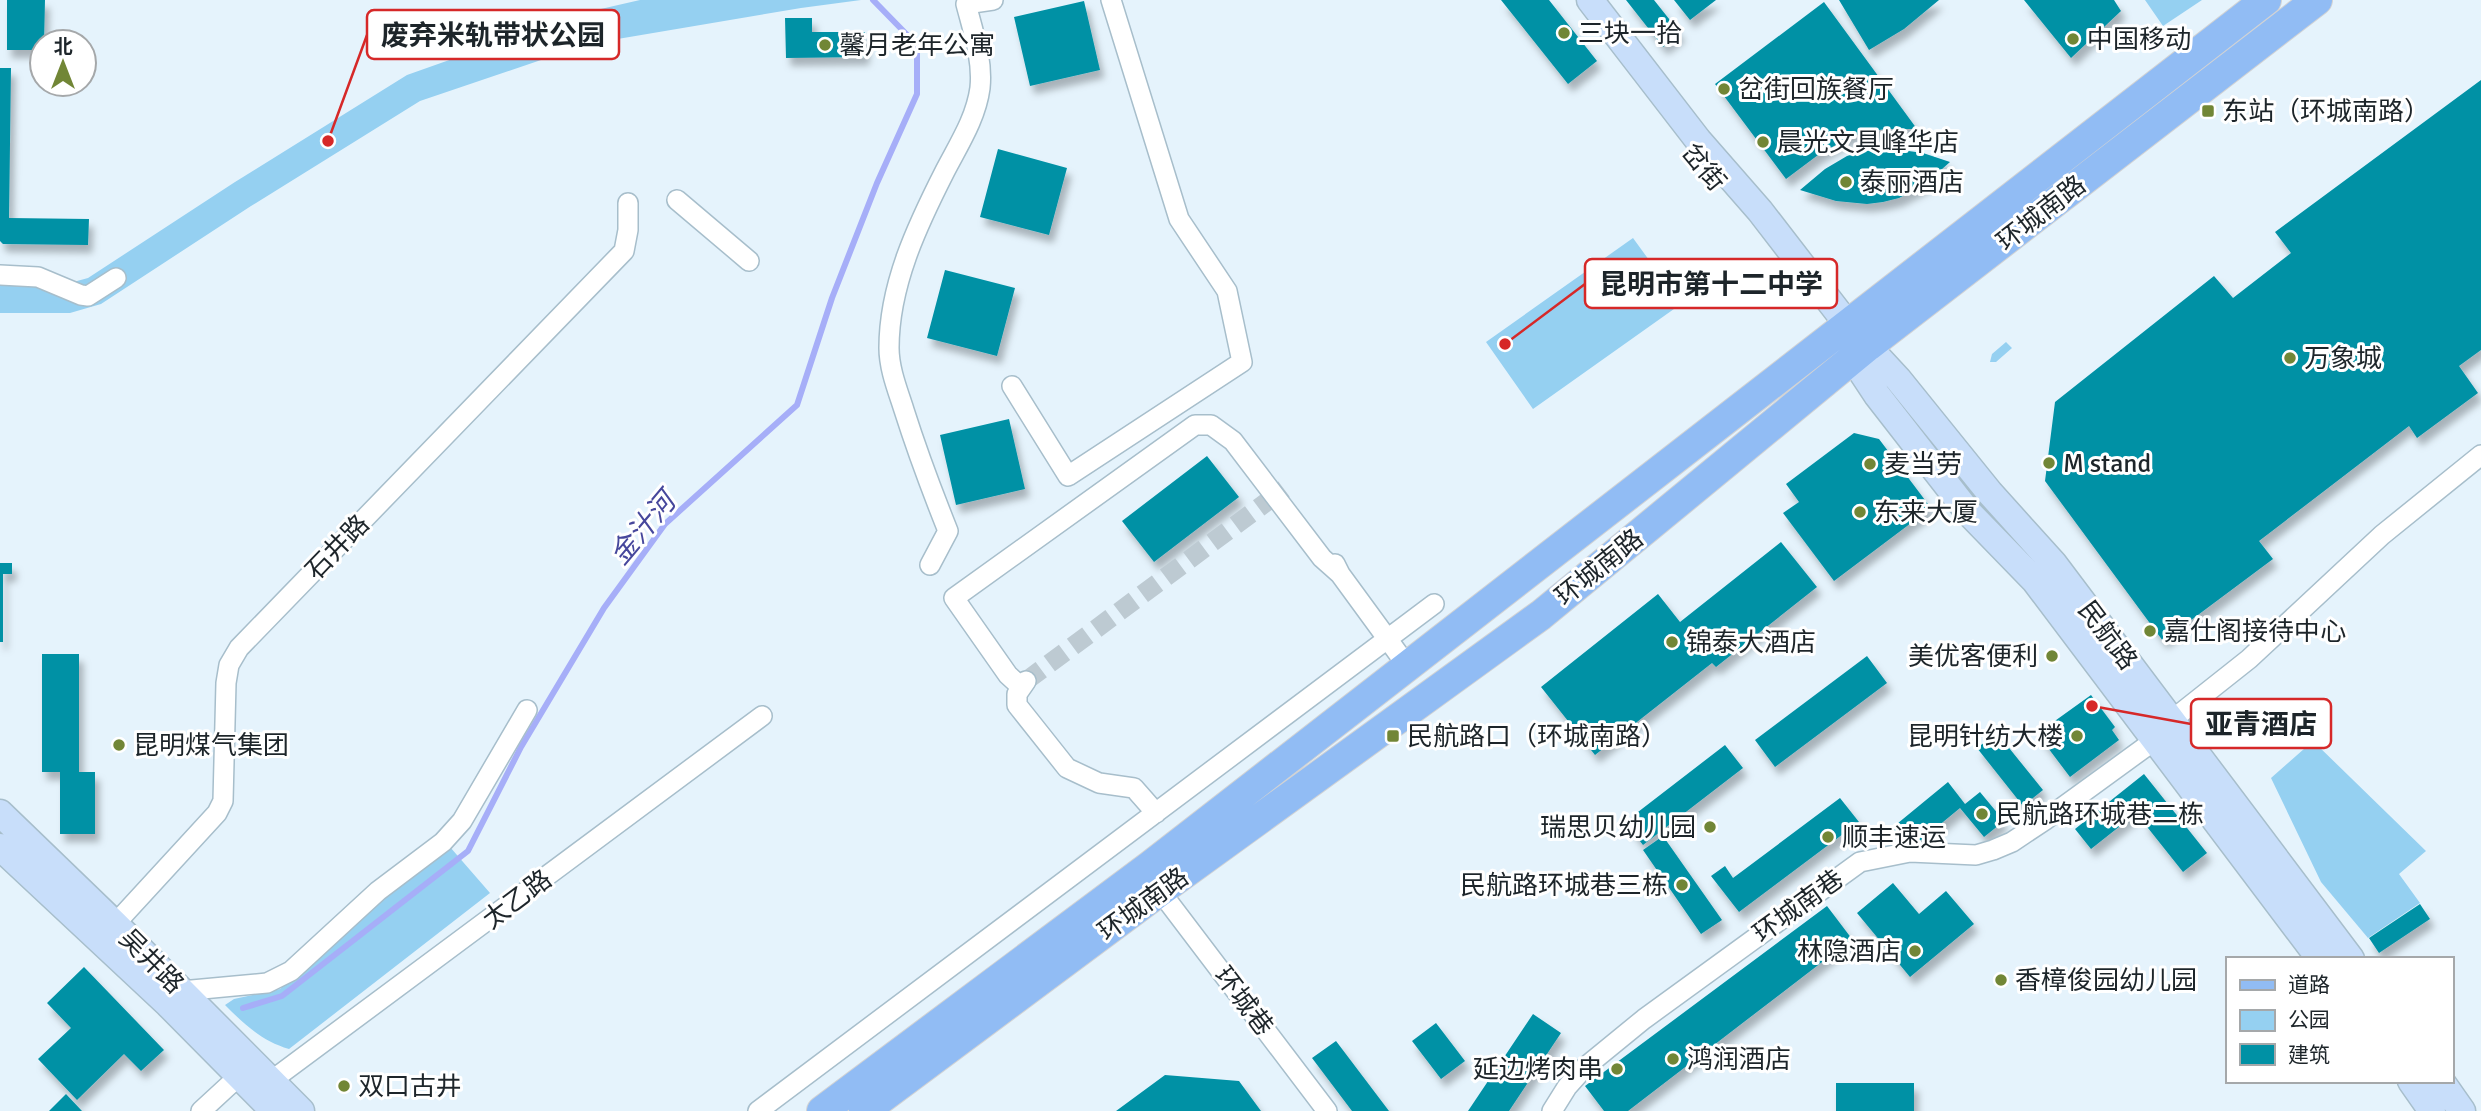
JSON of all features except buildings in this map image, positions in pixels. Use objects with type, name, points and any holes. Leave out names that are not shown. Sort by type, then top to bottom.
[{"type":"main road","name":"环城南路","points":[[864,1111],[1160,891],[1541,615],[1851,341],[2266,0]]},
{"type":"main road","name":"环城南路","points":[[822,1111],[1150,866],[1408,667],[2317,0]]},
{"type":"street","points":[[930,565],[948,531],[895,384],[889,350],[893,312],[901,275],[914,236],[976,112],[980,61],[966,4],[993,0]]},
{"type":"street","points":[[1012,386],[1068,476],[1242,362],[1227,291],[1179,219],[1111,0]]},
{"type":"street","name":"岔街","points":[[1572,0],[1687,149],[1851,341]]},
{"type":"street","name":"岔街","points":[[1590,0],[1698,140],[1760,211],[1851,341]]},
{"type":"street","points":[[677,200],[749,261]]},
{"type":"street","name":"石井路","points":[[115,923],[217,813],[223,801],[226,683],[229,665],[239,648],[624,251],[628,230],[628,203]]},
{"type":"street","points":[[0,275],[38,277],[88,296],[116,278]]},
{"type":"street","name":"民航路","points":[[1851,341],[1877,395],[1968,512],[2035,581],[2163,730],[2349,957]]},
{"type":"street","points":[[1156,813],[1134,788],[1099,783],[1067,768],[1017,705],[1017,694],[1023,683],[1008,675],[954,598],[1195,425],[1211,425],[1233,441],[1322,558],[1340,574]]},
{"type":"street","name":"环城南巷","points":[[1552,1111],[1567,1087],[1584,1068],[1644,1018],[1860,862],[1910,852],[1976,855],[2012,842],[2045,820],[2163,730],[2249,659],[2382,534],[2481,455]]},
{"type":"street","points":[[1284,489],[1326,544],[1340,574],[1408,667]]},
{"type":"street","points":[[758,1111],[1434,604]]},
{"type":"street","points":[[181,991],[267,984],[291,971],[378,891],[443,842],[462,821],[527,710]]},
{"type":"street","name":"太乙路","points":[[271,1081],[762,716]]},
{"type":"street","name":"民航路","points":[[2163,730],[2319,957]]},
{"type":"street","name":"吴井路","points":[[0,813],[115,923],[301,1111]]},
{"type":"street","name":"吴井路","points":[[0,848],[168,1004],[274,1111]]},
{"type":"street","name":"环城巷","points":[[1160,891],[1327,1111]]},
{"type":"street","points":[[201,1111],[239,1076]]},
{"type":"street","points":[[2411,1083],[2432,1111]]},
{"type":"street","points":[[2442,1083],[2462,1111]]},
{"type":"green space","points":[[640,0],[861,0],[588,44],[420,101],[251,206],[101,304],[70,313],[0,313],[0,284],[66,284],[88,278],[407,75],[579,14]]},
{"type":"green space","points":[[2145,0],[2202,0],[2163,26]]},
{"type":"green space","points":[[1633,238],[1681,304],[1533,409],[1486,342]]},
{"type":"green space","points":[[2006,342],[2012,348],[1996,362],[1990,362],[1992,354]]},
{"type":"green space","points":[[2313,741],[2426,851],[2399,874],[2420,903],[2368,938],[2321,882],[2271,778]]},
{"type":"green space","points":[[450,847],[490,893],[289,1049],[254,1032],[225,1005],[234,999],[280,989],[382,897]]},
{"type":"waterway","name":"金汁河","points":[[243,1008],[282,996],[468,851],[521,747],[604,608],[665,524],[797,405],[832,298],[877,183],[917,94],[917,45],[873,0]]},
{"type":"tunnel","points":[[1026,681],[1284,489]]},
{"type":"place","name":"三块一拾","points":[[1564,33]]},
{"type":"place","name":"中国移动","points":[[2073,39]]},
{"type":"place","name":"馨月老年公寓","points":[[825,45]]},
{"type":"place","name":"岔街回族餐厅","points":[[1724,89]]},
{"type":"place","name":"东站（环城南路）","points":[[2208,111]]},
{"type":"place","name":"废弃米轨带状公园","points":[[328,141]]},
{"type":"place","name":"晨光文具峰华店","points":[[1763,142]]},
{"type":"place","name":"泰丽酒店","points":[[1846,182]]},
{"type":"place","name":"昆明市第十二中学","points":[[1505,344]]},
{"type":"place","name":"万象城","points":[[2290,358]]},
{"type":"place","name":"M stand","points":[[2049,463]]},
{"type":"place","name":"麦当劳","points":[[1870,464]]},
{"type":"place","name":"东来大厦","points":[[1860,512]]},
{"type":"place","name":"嘉仕阁接待中心","points":[[2150,631]]},
{"type":"place","name":"锦泰大酒店","points":[[1672,642]]},
{"type":"place","name":"美优客便利","points":[[2052,656]]},
{"type":"place","name":"亚青酒店","points":[[2092,706]]},
{"type":"place","name":"民航路口（环城南路）","points":[[1393,736]]},
{"type":"place","name":"昆明针纺大楼","points":[[2077,736]]},
{"type":"place","name":"昆明煤气集团","points":[[119,745]]},
{"type":"place","name":"民航路环城巷二栋","points":[[1982,814]]},
{"type":"place","name":"瑞思贝幼儿园","points":[[1710,827]]},
{"type":"place","name":"顺丰速运","points":[[1828,837]]},
{"type":"place","name":"民航路环城巷三栋","points":[[1682,885]]},
{"type":"place","name":"林隐酒店","points":[[1915,951]]},
{"type":"place","name":"香樟俊园幼儿园","points":[[2001,980]]},
{"type":"place","name":"鸿润酒店","points":[[1673,1059]]},
{"type":"place","name":"延边烤肉串","points":[[1617,1069]]},
{"type":"place","name":"双口古井","points":[[344,1086]]}]
